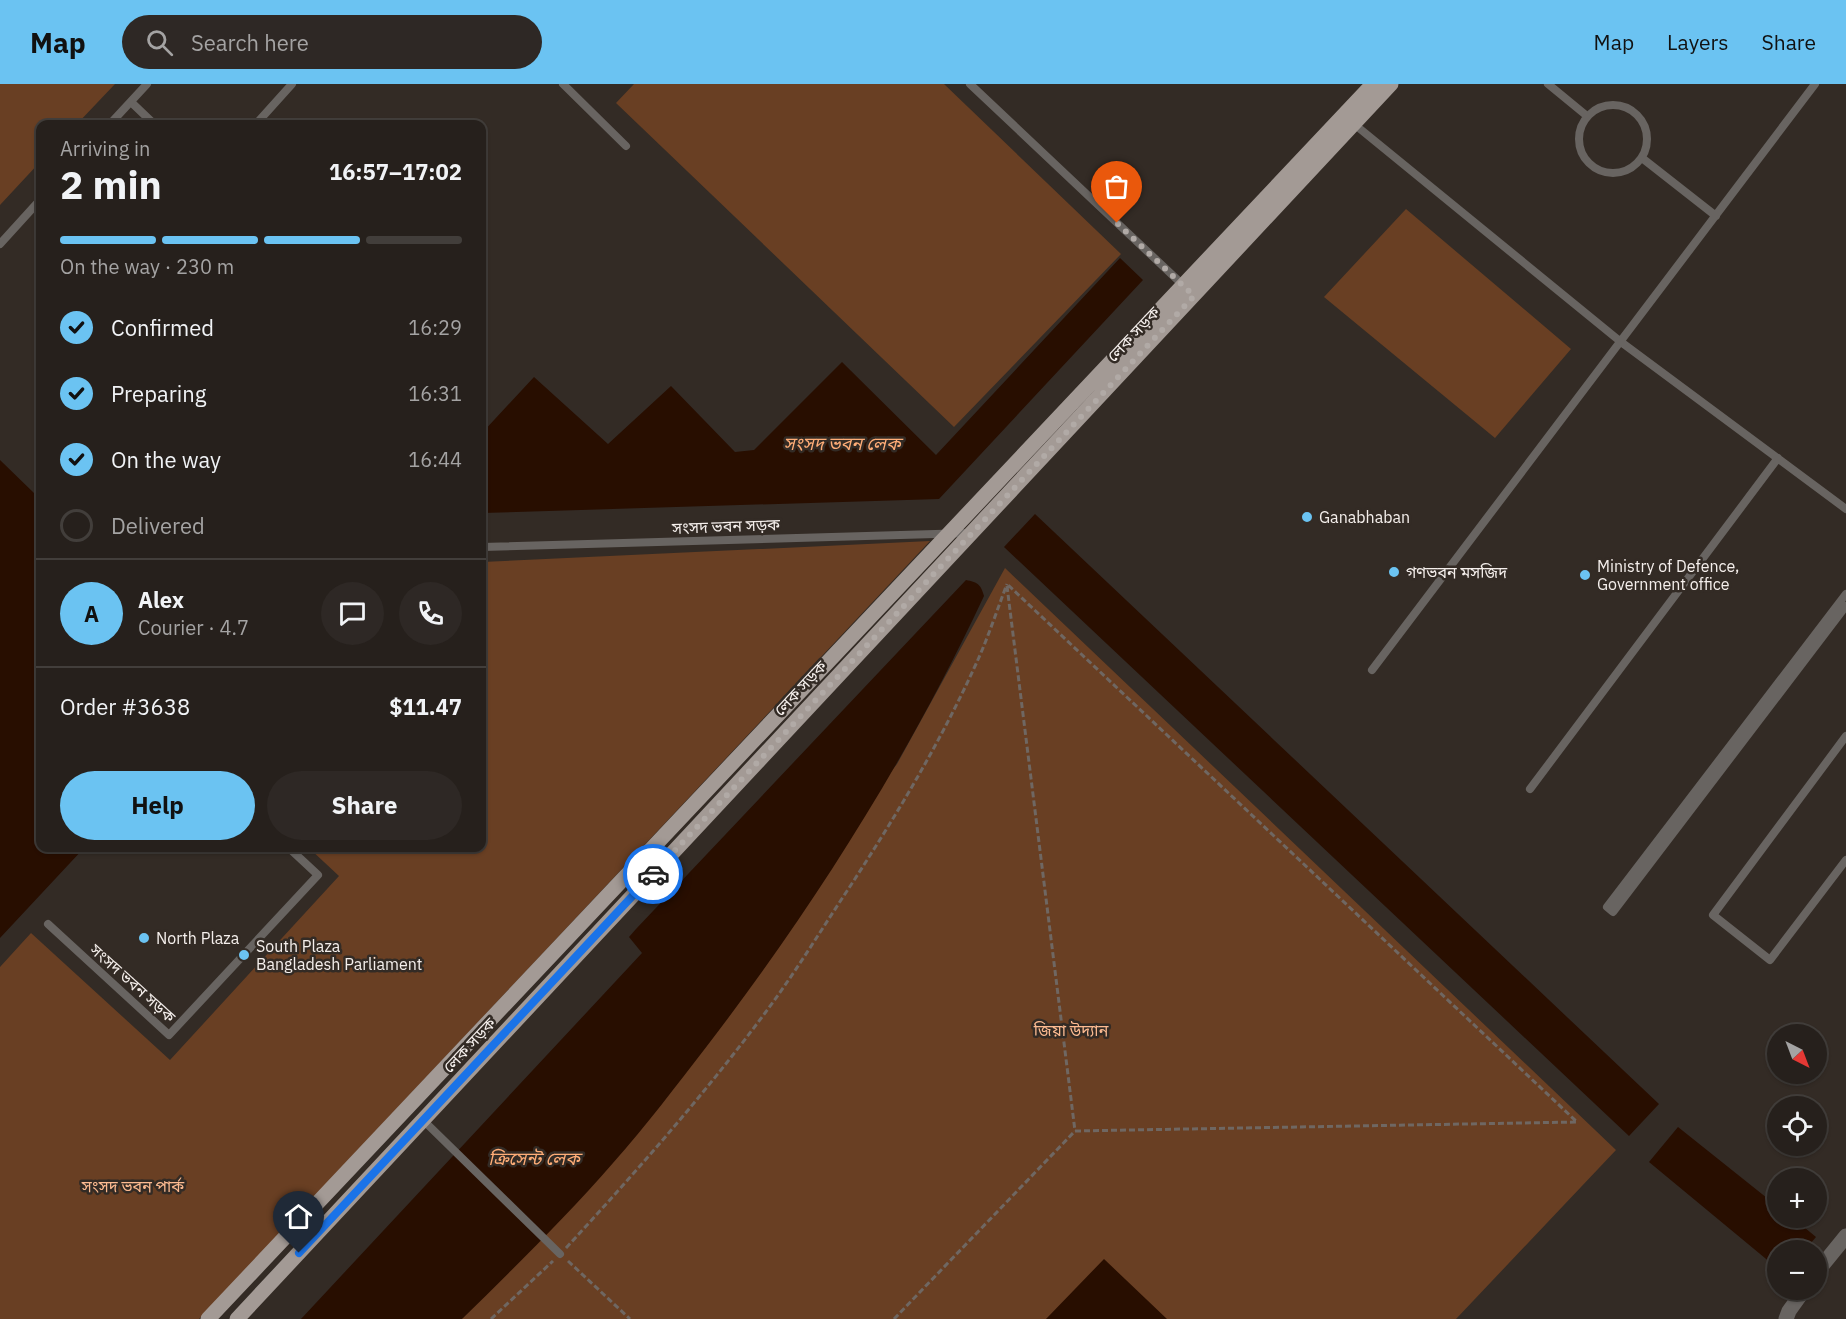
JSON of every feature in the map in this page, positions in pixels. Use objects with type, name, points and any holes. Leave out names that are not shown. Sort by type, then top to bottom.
[{"type":"main road","points":[[208,1319],[949,533],[1188,290],[1373,84]]},
{"type":"main road","name":"লেক সড়ক","points":[[237,1319],[970,533],[1188,290],[1391,84]]},
{"type":"street","points":[[1827,1259],[1846,1236]]},
{"type":"street","points":[[1786,1319],[1797,1300]]},
{"type":"lane","points":[[114,120],[147,84]]},
{"type":"lane","points":[[260,120],[292,84]]},
{"type":"lane","points":[[563,84],[626,146]]},
{"type":"lane","points":[[970,84],[1188,290]]},
{"type":"lane","points":[[1548,84],[1587,116]]},
{"type":"lane","points":[[1372,670],[1815,84]]},
{"type":"lane","points":[[131,102],[150,120]]},
{"type":"lane","points":[[1619,104],[1630,108],[1640,116],[1646,126],[1647,148],[1642,158],[1625,172],[1603,172],[1593,167],[1585,159],[1580,149],[1581,126],[1587,116],[1607,105],[1619,104]]},
{"type":"lane","points":[[1354,124],[1621,342],[1846,509]]},
{"type":"lane","points":[[1642,158],[1716,216]]},
{"type":"lane","points":[[0,244],[36,204]]},
{"type":"lane","points":[[1530,789],[1778,458]]},
{"type":"lane","name":"সংসদ ভবন সড়ক","points":[[486,547],[970,533]]},
{"type":"lane","points":[[1846,594],[1607,907],[1613,912],[1846,606]]},
{"type":"lane","points":[[1846,736],[1713,915],[1770,960],[1846,860]]},
{"type":"lane","name":"সংসদ ভবন সড়ক","points":[[48,924],[168,1035],[318,875],[293,852]]},
{"type":"lane","points":[[424,1121],[561,1254]]},
{"type":"path","points":[[1007,584],[1075,1131]]},
{"type":"path","points":[[894,1319],[1075,1131],[1577,1122],[1007,584]]},
{"type":"path","points":[[491,1319],[561,1254],[653,1153],[766,1012],[865,863],[939,741],[977,662],[1007,584]]},
{"type":"path","points":[[561,1254],[630,1319]]},
{"type":"green space","points":[[0,84],[115,84],[81,120],[36,120],[36,166],[0,205]]},
{"type":"green space","points":[[634,84],[944,84],[1121,254],[954,427],[616,103]]},
{"type":"green space","points":[[1406,209],[1571,349],[1495,438],[1324,297]]},
{"type":"green space","name":"সংসদ ভবন পার্ক","points":[[930,541],[199,1319],[0,1319],[0,967],[31,933],[170,1060],[339,876],[313,852],[486,852],[486,562]]},
{"type":"green space","name":"জিয়া উদ্যান","points":[[1005,568],[1616,1150],[1456,1319],[460,1319],[897,764]]},
{"type":"water","name":"সংসদ ভবন লেক","points":[[1120,258],[1143,280],[939,499],[486,513],[486,429],[534,377],[608,444],[671,386],[735,452],[754,450],[842,362],[936,455]]},
{"type":"water","points":[[0,460],[36,493],[36,852],[80,852],[0,938]]},
{"type":"water","points":[[1035,514],[1659,1104],[1629,1136],[1004,547]]},
{"type":"water","name":"ক্রিসেন্ট লেক","points":[[966,580],[978,584],[984,596],[924,714],[858,828],[747,993],[661,1106],[595,1183],[462,1319],[301,1319],[642,953],[629,937],[636,929]]},
{"type":"water","points":[[1678,1127],[1767,1198],[1767,1228],[1805,1228],[1816,1237],[1813,1240],[1767,1240],[1767,1260],[1649,1162]]},
{"type":"water","points":[[1104,1259],[1167,1319],[1046,1319]]},
{"type":"way so far","points":[[653,874],[1194,296],[1117,223]]},
{"type":"place","name":"Ganabhaban","points":[[1307,517]]},
{"type":"place","name":"গণভবন মসজিদ","points":[[1394,572]]},
{"type":"place","name":"Ministry of Defence, Government office","points":[[1585,575]]},
{"type":"place","name":"North Plaza","points":[[144,938]]},
{"type":"place","name":"South Plaza Bangladesh Parliament","points":[[244,955]]},
{"type":"route","points":[[299,1253],[653,874]]}]
